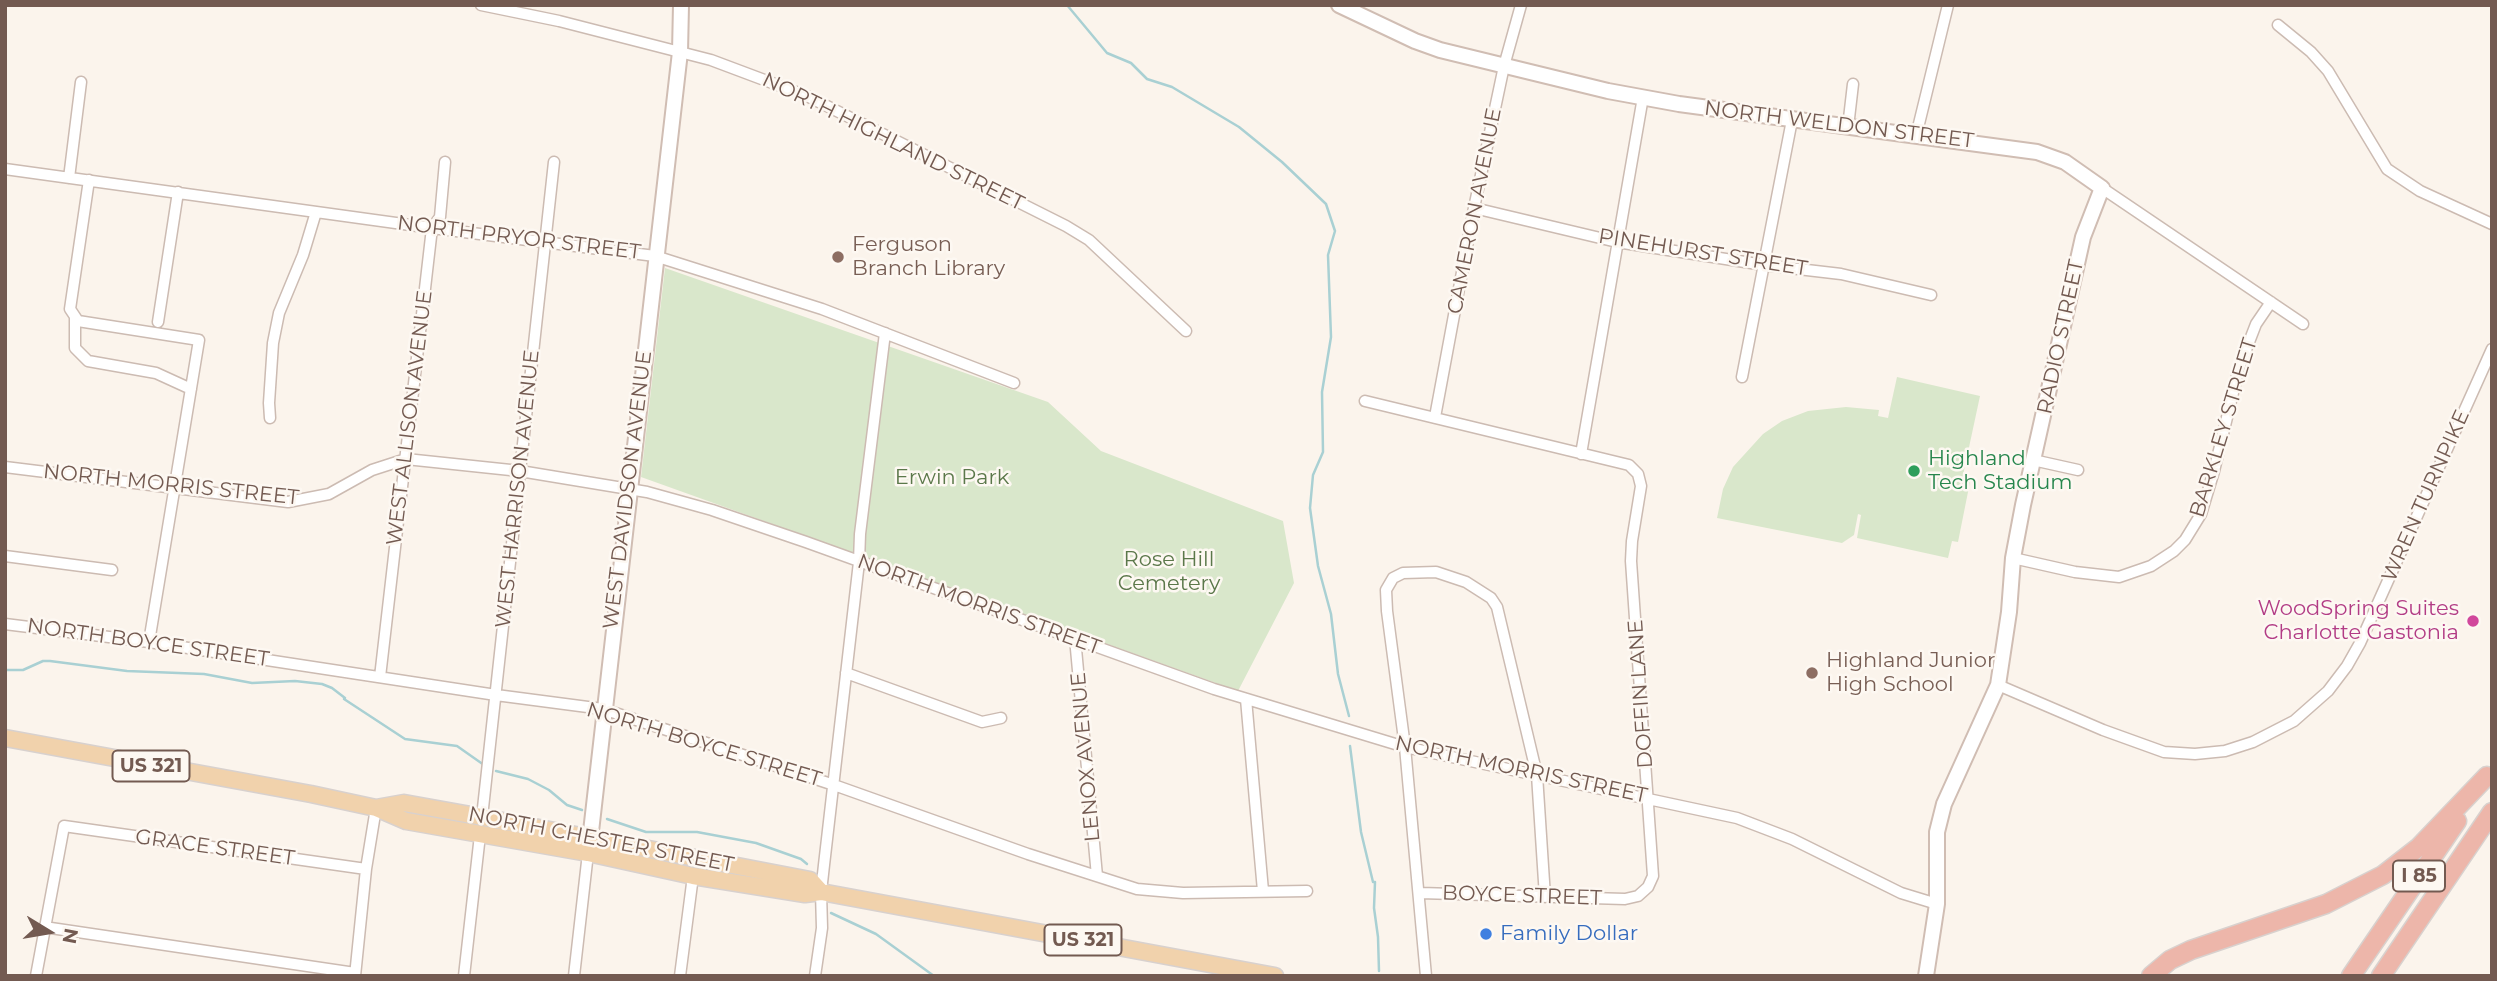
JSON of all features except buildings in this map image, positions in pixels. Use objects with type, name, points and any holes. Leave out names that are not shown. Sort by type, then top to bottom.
[{"type":"highway","points":[[2151,976],[2170,960],[2191,950],[2326,904],[2383,875],[2419,847],[2490,772]]},
{"type":"highway","name":"I 85","points":[[2351,976],[2490,772]]},
{"type":"highway","name":"I 85","points":[[2381,976],[2492,812]]},
{"type":"main road","name":"NORTH CHESTER STREET","points":[[5,738],[311,794],[376,808],[406,821],[480,835],[589,846],[810,880],[821,892]]},
{"type":"main road","name":"NORTH CHESTER STREET","points":[[376,808],[404,803],[482,817],[693,876],[805,894],[821,892],[1275,976]]},
{"type":"street","name":"NORTH HIGHLAND STREET","points":[[481,5],[680,51],[807,96],[1066,226],[1088,240],[1186,331]]},
{"type":"street","name":"WEST DAVIDSON AVENUE","points":[[575,976],[603,709],[680,51],[681,5]]},
{"type":"street","name":"NORTH WELDON STREET","points":[[1339,5],[1415,41],[1504,66],[1643,97],[1792,120],[2037,152],[2065,162],[2303,324]]},
{"type":"street","name":"CAMERON AVENUE","points":[[1436,417],[1474,208],[1504,66],[1521,5]]},
{"type":"street","points":[[1916,136],[1948,5]]},
{"type":"street","points":[[2278,25],[2311,52],[2328,71],[2387,169],[2420,191],[2492,224]]},
{"type":"street","points":[[69,178],[81,82]]},
{"type":"street","points":[[1848,127],[1853,84]]},
{"type":"street","points":[[1364,401],[1581,454],[1643,97]]},
{"type":"street","points":[[1742,377],[1792,120]]},
{"type":"street","name":"WEST ALLISON AVENUE","points":[[380,677],[432,228],[440,217],[445,162]]},
{"type":"street","name":"WEST HARRISON AVENUE","points":[[482,817],[554,162]]},
{"type":"street","name":"NORTH PRYOR STREET","points":[[5,169],[655,256],[822,309],[1014,383]]},
{"type":"street","points":[[89,180],[72,312],[75,348],[88,361],[156,373],[191,389]]},
{"type":"street","name":"RADIO STREET","points":[[1926,976],[1937,904],[1937,832],[1944,804],[1998,685],[2008,623],[2013,558],[2033,460],[2083,237],[2102,188]]},
{"type":"street","points":[[159,322],[178,192]]},
{"type":"street","name":"PINEHURST STREET","points":[[1474,208],[1617,242],[1841,274],[1931,295]]},
{"type":"street","points":[[270,418],[273,343],[279,313],[303,255],[316,212]]},
{"type":"street","name":"BARKLEY STREET","points":[[2013,558],[2075,572],[2119,577],[2151,566],[2174,551],[2194,527],[2204,507],[2239,368],[2256,324],[2271,302]]},
{"type":"street","points":[[72,312],[78,321],[199,341],[149,642]]},
{"type":"street","points":[[815,976],[822,928],[821,892],[885,333]]},
{"type":"street","name":"WREN TURNPIKE","points":[[1998,685],[2102,730],[2164,752],[2195,754],[2225,751],[2253,742],[2294,721],[2328,691],[2360,643],[2492,349]]},
{"type":"street","name":"DOFFIN LANE","points":[[1581,454],[1629,465],[1638,474],[1641,486],[1632,541],[1632,561],[1653,876],[1648,887],[1638,896],[1625,899]]},
{"type":"street","name":"NORTH MORRIS STREET","points":[[5,467],[288,502],[330,494],[372,470],[406,459],[520,471],[629,488],[712,510],[1246,699],[1405,747],[1737,818],[1760,826],[1901,893],[1937,904]]},
{"type":"street","points":[[2033,460],[2078,470]]},
{"type":"street","points":[[5,556],[113,570]]},
{"type":"street","points":[[1426,976],[1405,747],[1387,611],[1386,590],[1393,578],[1403,573],[1436,572],[1466,583],[1492,598],[1497,607],[1537,775],[1545,897]]},
{"type":"street","name":"NORTH BOYCE STREET","points":[[5,624],[149,642],[603,709],[1137,889],[1152,892],[1307,891]]},
{"type":"street","name":"LENOX AVENUE","points":[[1075,638],[1097,876]]},
{"type":"street","points":[[846,673],[982,722],[1001,718]]},
{"type":"street","points":[[1246,699],[1263,891]]},
{"type":"street","points":[[36,976],[44,927],[355,975],[366,869],[376,808]]},
{"type":"street","name":"GRACE STREET","points":[[44,927],[64,826],[366,869]]},
{"type":"street","points":[[464,976],[480,835]]},
{"type":"street","points":[[680,976],[693,876]]},
{"type":"street","name":"BOYCE STREET","points":[[1420,893],[1625,899]]},
{"type":"green space","name":"Erwin Park","points":[[665,268],[1048,402],[1101,451],[1283,521],[1294,583],[1238,691],[641,477]]},
{"type":"green space","points":[[1897,377],[1980,396],[1962,480],[1970,482],[1958,542],[1952,541],[1948,558],[1857,538],[1861,515],[1858,514],[1854,535],[1842,543],[1717,518],[1723,489],[1733,467],[1763,434],[1782,421],[1808,411],[1846,407],[1879,410],[1878,416],[1888,418]]},
{"type":"waterway","points":[[1067,5],[1107,53],[1131,63],[1147,79],[1172,87],[1239,127],[1282,162],[1326,204],[1335,231],[1328,255],[1331,337],[1322,392],[1323,452],[1313,475],[1310,508],[1318,566],[1331,614],[1338,674],[1349,716]]},
{"type":"waterway","points":[[5,670],[23,670],[43,661],[50,661],[127,671],[204,674],[252,683],[295,681],[322,684],[332,688],[344,699],[405,739],[457,746],[484,765]]},
{"type":"waterway","points":[[1350,746],[1361,832],[1375,882],[1374,908],[1379,971]]},
{"type":"waterway","points":[[496,771],[528,779],[549,790],[567,805],[582,810]]},
{"type":"waterway","points":[[607,819],[646,832],[697,832],[756,843],[801,859],[807,864]]},
{"type":"waterway","points":[[831,913],[876,934],[934,976]]},
{"type":"place","name":"Ferguson Branch Library","points":[[838,257]]},
{"type":"place","name":"Highland Tech Stadium","points":[[1914,471]]},
{"type":"place","name":"WoodSpring Suites Charlotte Gastonia","points":[[2473,621]]},
{"type":"place","name":"Highland Junior High School","points":[[1812,673]]},
{"type":"place","name":"Family Dollar","points":[[1486,934]]},
{"type":"park label","name":"Rose Hill Cemetery","points":[[1169,572]]}]
